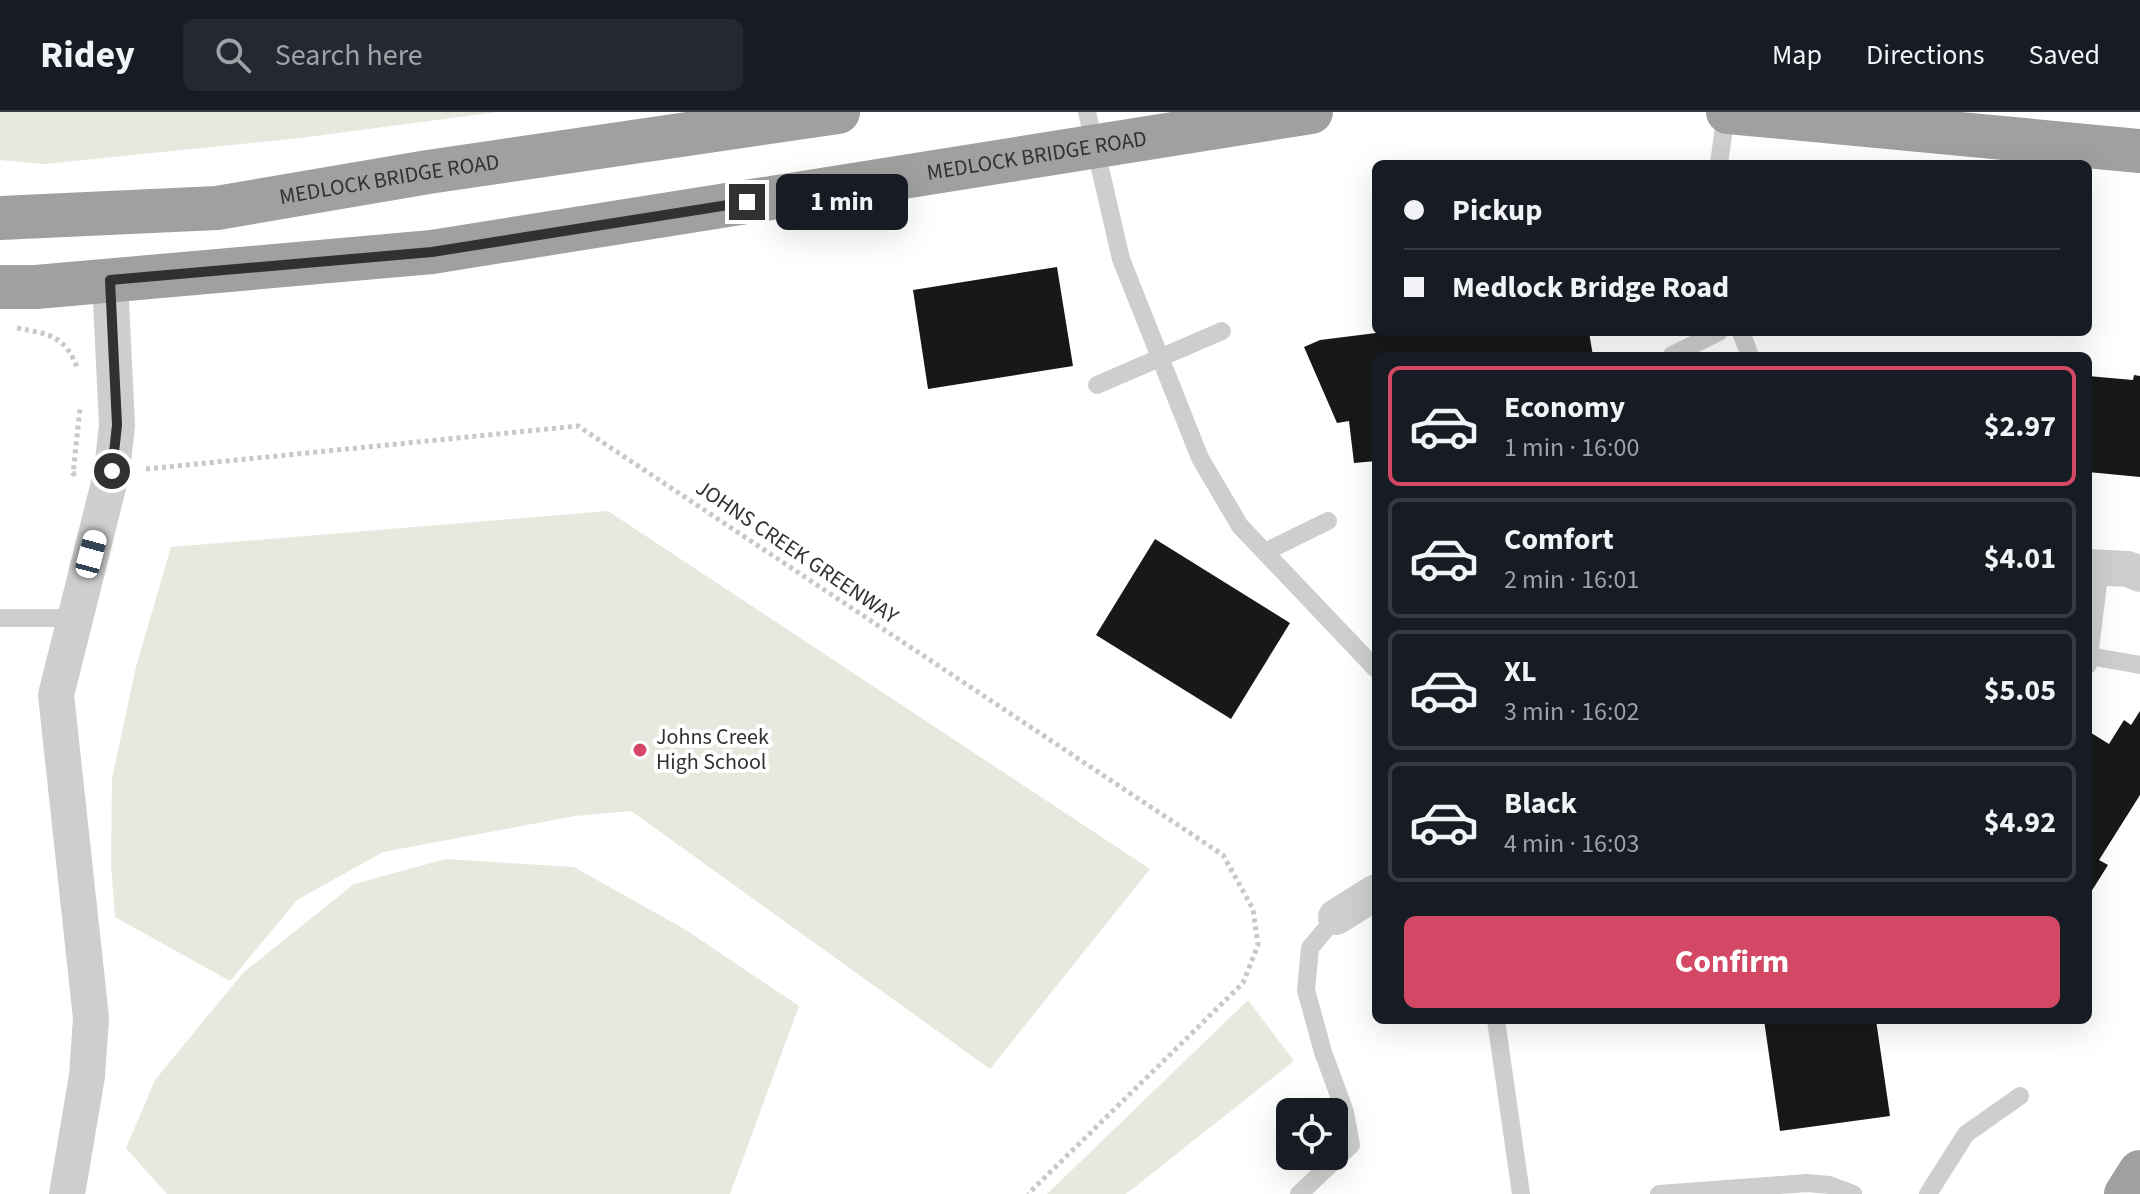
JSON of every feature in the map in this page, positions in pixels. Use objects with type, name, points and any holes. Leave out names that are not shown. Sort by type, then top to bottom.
[{"type":"highway","name":"MEDLOCK BRIDGE ROAD","points":[[0,218],[217,208],[428,172],[838,112]]},
{"type":"highway","name":"MEDLOCK BRIDGE ROAD","points":[[3,306],[36,287],[432,252],[1090,129],[1311,112]]},
{"type":"highway","points":[[1727,112],[2140,151]]},
{"type":"highway","name":"MEDLOCK BRIDGE ROAD","points":[[0,194],[53,201],[82,215]]},
{"type":"highway","points":[[2126,1194],[2140,1172]]},
{"type":"street","points":[[67,1194],[87,1076],[91,1018],[56,695],[112,471],[117,425],[110,280]]},
{"type":"street","points":[[2094,567],[2128,569],[2140,574]]},
{"type":"street","points":[[1336,917],[1372,894]]},
{"type":"lane","points":[[1720,160],[1727,112]]},
{"type":"lane","points":[[1090,129],[1121,259],[1200,458],[1240,526],[1372,665]]},
{"type":"lane","points":[[1097,385],[1222,331]]},
{"type":"lane","points":[[1678,352],[1711,336]]},
{"type":"lane","points":[[1265,552],[1328,521]]},
{"type":"lane","points":[[2092,603],[2094,567]]},
{"type":"lane","points":[[0,618],[75,618]]},
{"type":"lane","points":[[2092,657],[2140,665]]},
{"type":"lane","points":[[1299,1194],[1351,1145],[1345,1112],[1323,1052],[1306,990],[1310,948],[1336,917]]},
{"type":"lane","points":[[1497,1024],[1521,1194]]},
{"type":"lane","points":[[1928,1194],[1966,1134],[2020,1096]]},
{"type":"lane","points":[[1659,1194],[1807,1183],[1829,1185],[1853,1194]]},
{"type":"path","points":[[3,306],[54,334],[73,355],[82,381]]},
{"type":"path","name":"JOHNS CREEK GREENWAY","points":[[81,396],[73,474],[174,467],[578,426],[1223,855],[1253,909],[1258,945],[1243,983],[1028,1194]]},
{"type":"shaded area","points":[[0,112],[498,112],[300,138],[44,164],[0,160]]},
{"type":"shaded area","points":[[608,511],[1150,869],[990,1069],[631,811],[575,816],[383,852],[297,900],[230,981],[115,917],[111,864],[112,778],[136,667],[171,547]]},
{"type":"shaded area","points":[[446,859],[574,867],[686,930],[799,1006],[730,1194],[167,1194],[126,1148],[155,1080],[243,973],[354,884]]},
{"type":"shaded area","points":[[1248,1000],[1294,1061],[1126,1194],[1047,1194]]},
{"type":"building","points":[[1057,267],[1073,366],[928,389],[913,290]]},
{"type":"building","points":[[1372,334],[1372,336],[1590,336],[1592,352],[1372,352],[1372,461],[1354,463],[1349,421],[1337,423],[1304,347],[1320,340]]},
{"type":"building","points":[[2134,375],[2140,376],[2140,477],[2092,472],[2092,376],[2133,380]]},
{"type":"building","points":[[1155,539],[1290,623],[1231,719],[1096,635]]},
{"type":"building","points":[[2140,711],[2140,795],[2099,860],[2108,865],[2092,890],[2092,733],[2109,744],[2124,720],[2131,725]]},
{"type":"building","points":[[1765,1024],[1877,1024],[1890,1116],[1780,1131]]},
{"type":"place","name":"Johns Creek High School","points":[[640,750]]},
{"type":"route","points":[[112,471],[117,425],[110,280],[432,252],[747,202]]}]
